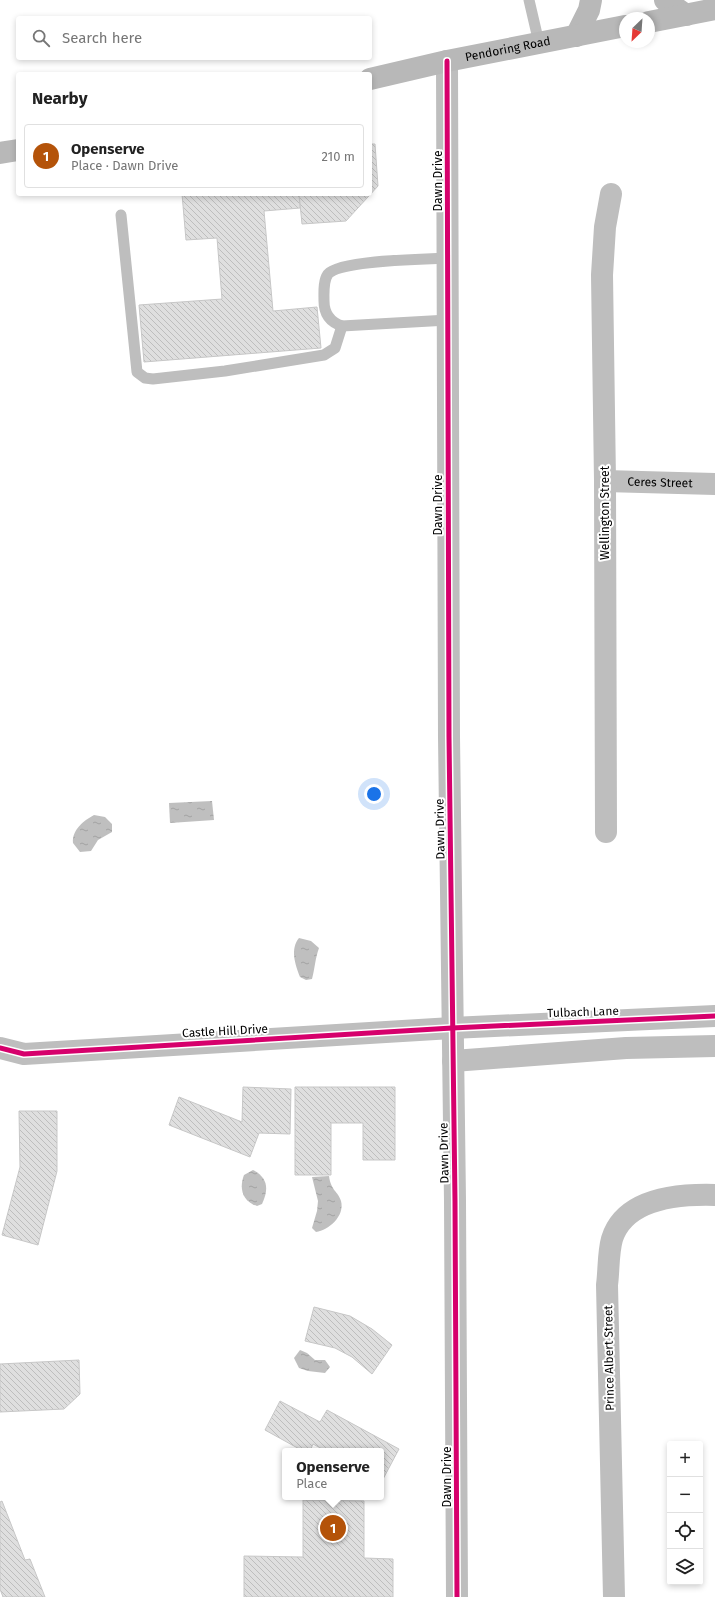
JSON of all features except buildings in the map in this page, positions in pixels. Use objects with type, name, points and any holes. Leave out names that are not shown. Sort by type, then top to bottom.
[{"type":"main road","points":[[576,36],[589,10],[591,0]]},
{"type":"main road","points":[[665,0],[686,15]]},
{"type":"main road","points":[[655,21],[715,9]]},
{"type":"main road","name":"Pendoring Road","points":[[372,79],[447,61],[619,27]]},
{"type":"main road","points":[[0,153],[16,150]]},
{"type":"street","name":"Dawn Drive","points":[[447,61],[452,1028],[457,1597]]},
{"type":"street","name":"Wellington Street","points":[[606,832],[605,480],[602,275],[605,227],[611,194]]},
{"type":"street","name":"Ceres Street","points":[[605,480],[715,484]]},
{"type":"street","name":"Tulbach Lane","points":[[452,1028],[715,1016]]},
{"type":"street","points":[[583,1022],[584,1051]]},
{"type":"street","name":"Castle Hill Drive","points":[[0,1048],[24,1054],[452,1028]]},
{"type":"street","points":[[453,1061],[626,1048],[715,1046]]},
{"type":"street","name":"Castle Hill Drive","points":[[0,1065],[24,1054]]},
{"type":"street","name":"Prince Albert Street","points":[[614,1597],[607,1284],[612,1239],[624,1219],[629,1214],[642,1207],[691,1194],[715,1195]]},
{"type":"lane","points":[[529,0],[539,43]]},
{"type":"lane","points":[[121,215],[137,372],[145,378],[153,379],[225,371],[324,355],[335,348],[342,326]]},
{"type":"lane","points":[[448,258],[372,263],[335,269],[328,275],[324,283],[324,303],[327,317],[333,323],[342,326],[448,320]]},
{"type":"water","points":[[212,801],[214,820],[170,823],[169,803]]},
{"type":"water","points":[[94,815],[105,817],[112,824],[112,832],[98,840],[91,851],[80,852],[73,843],[74,834],[82,823]]},
{"type":"water","points":[[299,938],[311,941],[319,948],[312,979],[306,980],[300,977],[296,967],[294,952],[296,942]]},
{"type":"water","points":[[253,1170],[262,1177],[266,1184],[266,1193],[262,1204],[257,1206],[248,1201],[243,1194],[242,1189],[244,1175]]},
{"type":"water","points":[[329,1176],[331,1185],[341,1201],[341,1212],[331,1225],[321,1231],[316,1232],[312,1228],[318,1201],[312,1177]]},
{"type":"water","points":[[300,1350],[307,1353],[315,1360],[325,1360],[330,1367],[325,1373],[308,1371],[299,1368],[294,1358]]},
{"type":"cycle path","points":[[447,61],[449,737],[455,1201],[457,1597]]},
{"type":"cycle path","points":[[0,1048],[24,1054],[452,1028],[715,1016]]},
{"type":"place","name":"Openserve","points":[[333,1528]]}]
